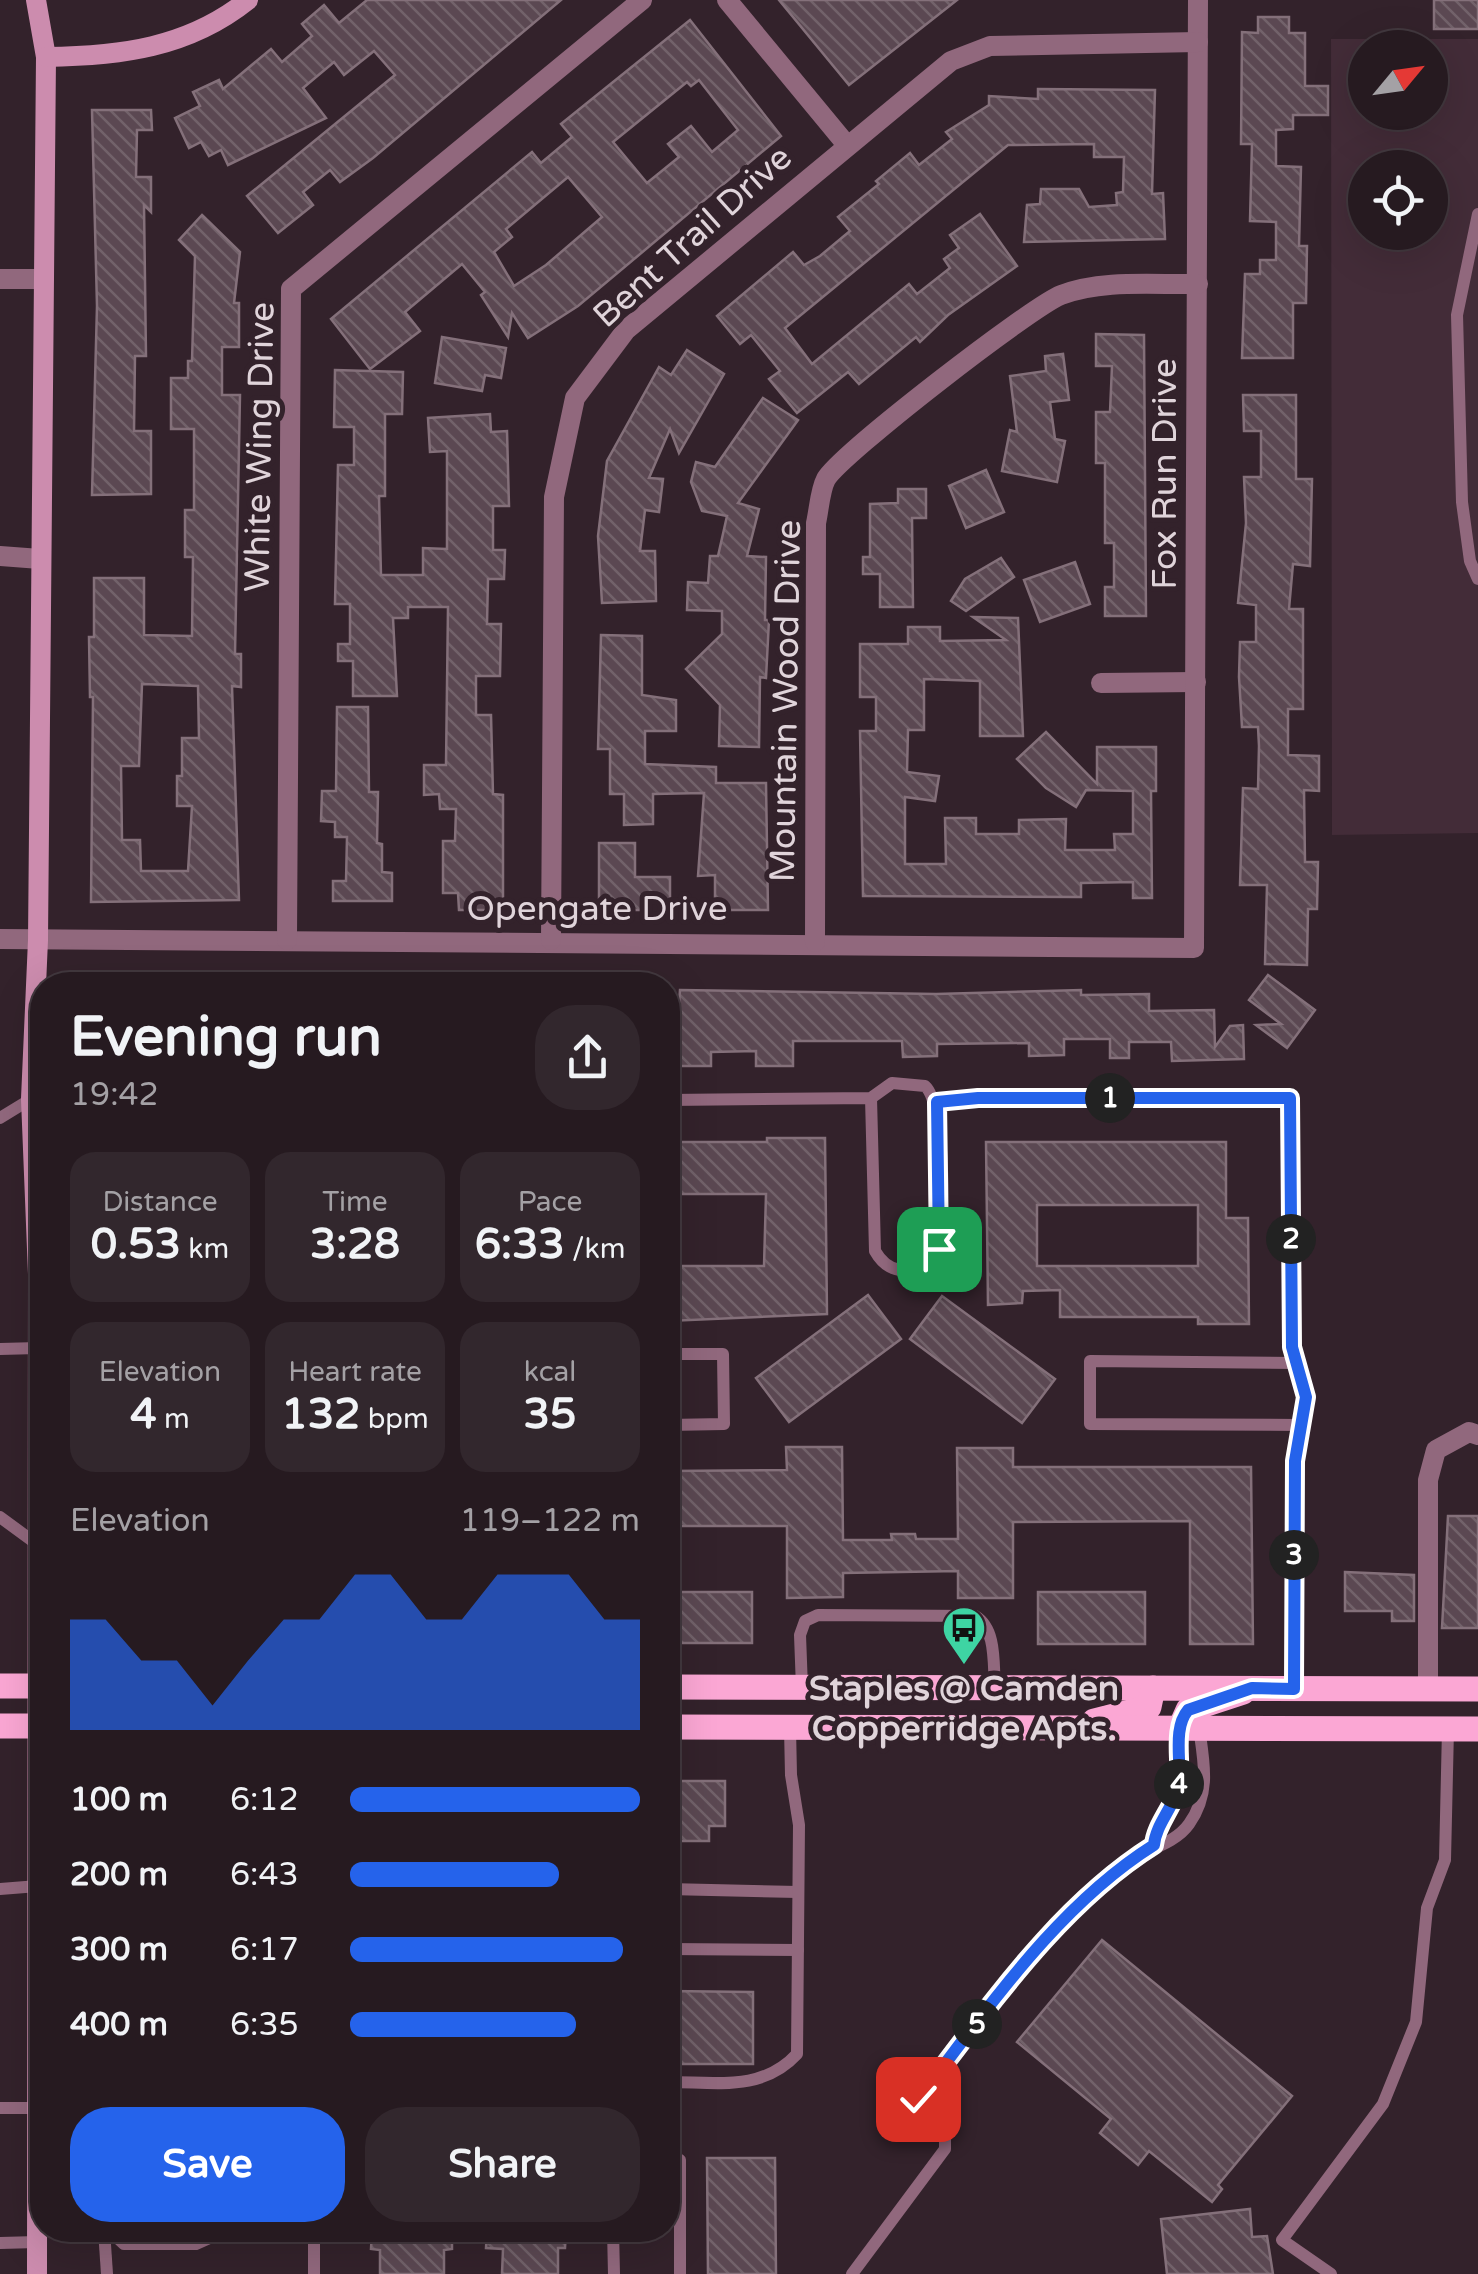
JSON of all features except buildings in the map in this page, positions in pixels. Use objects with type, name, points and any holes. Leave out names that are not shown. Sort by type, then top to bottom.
[{"type":"main road","points":[[0,1686],[30,1686]]},
{"type":"main road","points":[[680,1687],[1478,1689]]},
{"type":"main road","points":[[1075,1728],[1149,1707],[1153,1688]]},
{"type":"main road","points":[[1190,1728],[1188,1710],[1252,1688]]},
{"type":"main road","points":[[0,1726],[30,1726]]},
{"type":"main road","points":[[680,1727],[1478,1729]]},
{"type":"street","points":[[36,0],[46,57],[37,972]]},
{"type":"street","points":[[46,57],[117,56],[181,37],[248,0]]},
{"type":"street","name":"White Wing Drive","points":[[286,940],[291,289],[642,0]]},
{"type":"street","points":[[727,0],[846,144]]},
{"type":"street","name":"Fox Run Drive","points":[[1194,948],[1198,0]]},
{"type":"street","name":"Bent Trail Drive","points":[[551,940],[554,498],[575,398],[626,330],[950,61],[990,46],[1198,42]]},
{"type":"street","points":[[0,279],[44,279]]},
{"type":"street","name":"Mountain Wood Drive","points":[[815,942],[816,523],[826,479],[876,433],[1027,316],[1061,295],[1097,287],[1198,284]]},
{"type":"street","points":[[0,556],[40,559]]},
{"type":"street","points":[[1101,684],[1196,682]]},
{"type":"street","name":"Opengate Drive","points":[[0,939],[551,940],[1194,948]]},
{"type":"street","points":[[1428,1689],[1428,1480],[1436,1450],[1469,1432],[1478,1435]]},
{"type":"street","points":[[37,2274],[38,2242]]},
{"type":"lane","points":[[1478,214],[1456,315],[1462,502],[1470,562],[1478,579]]},
{"type":"lane","points":[[680,1100],[871,1098],[883,1086],[901,1082],[925,1086],[937,1102],[939,1249],[924,1267],[903,1271],[884,1264],[874,1245],[871,1098]]},
{"type":"lane","points":[[937,1102],[978,1098],[1290,1098],[1292,1337],[1306,1390],[1295,1461],[1294,1689]]},
{"type":"lane","points":[[0,1118],[30,1101]]},
{"type":"lane","points":[[0,1348],[30,1348]]},
{"type":"lane","points":[[680,1354],[723,1354],[724,1424],[680,1425]]},
{"type":"lane","points":[[1296,1362],[1090,1361],[1090,1424],[1300,1425]]},
{"type":"lane","points":[[0,1517],[30,1539]]},
{"type":"lane","points":[[802,1688],[800,1635],[806,1621],[818,1615],[975,1616],[985,1622],[990,1632],[995,1688]]},
{"type":"lane","points":[[680,2082],[759,2081],[780,2072],[797,2054],[799,1825],[791,1775],[790,1728]]},
{"type":"lane","points":[[1154,1845],[1179,1782],[1190,1728]]},
{"type":"lane","points":[[852,2274],[945,2149],[945,2139],[918,2099],[1063,1920],[1113,1870],[1154,1845],[1178,1838],[1202,1802],[1206,1784],[1190,1728]]},
{"type":"lane","points":[[1331,2274],[1282,2240],[1383,2104],[1416,2022],[1427,1908],[1445,1860],[1448,1729]]},
{"type":"lane","points":[[0,1888],[30,1886]]},
{"type":"lane","points":[[680,1888],[798,1892]]},
{"type":"lane","points":[[680,1949],[798,1950]]},
{"type":"lane","points":[[0,2108],[30,2108]]},
{"type":"lane","points":[[680,2160],[680,2274]]},
{"type":"lane","points":[[0,2243],[30,2234]]},
{"type":"lane","points":[[106,2242],[107,2274]]},
{"type":"lane","points":[[121,2242],[200,2242]]},
{"type":"lane","points":[[314,2242],[314,2274]]},
{"type":"lane","points":[[613,2242],[614,2274]]},
{"type":"shaded area","points":[[1331,39],[1348,39],[1348,130],[1448,130],[1448,39],[1478,39],[1478,833],[1332,835]]},
{"type":"place","name":"Staples @ Camden Copperridge Apts.","points":[[964,1666]]},
{"type":"route","points":[[918,2099],[1063,1920],[1113,1870],[1154,1845],[1155,1832],[1175,1800],[1180,1728],[1188,1710],[1209,1707],[1252,1688],[1294,1689],[1295,1461],[1306,1397],[1292,1347],[1290,1098],[978,1098],[937,1102],[939,1249]]}]
